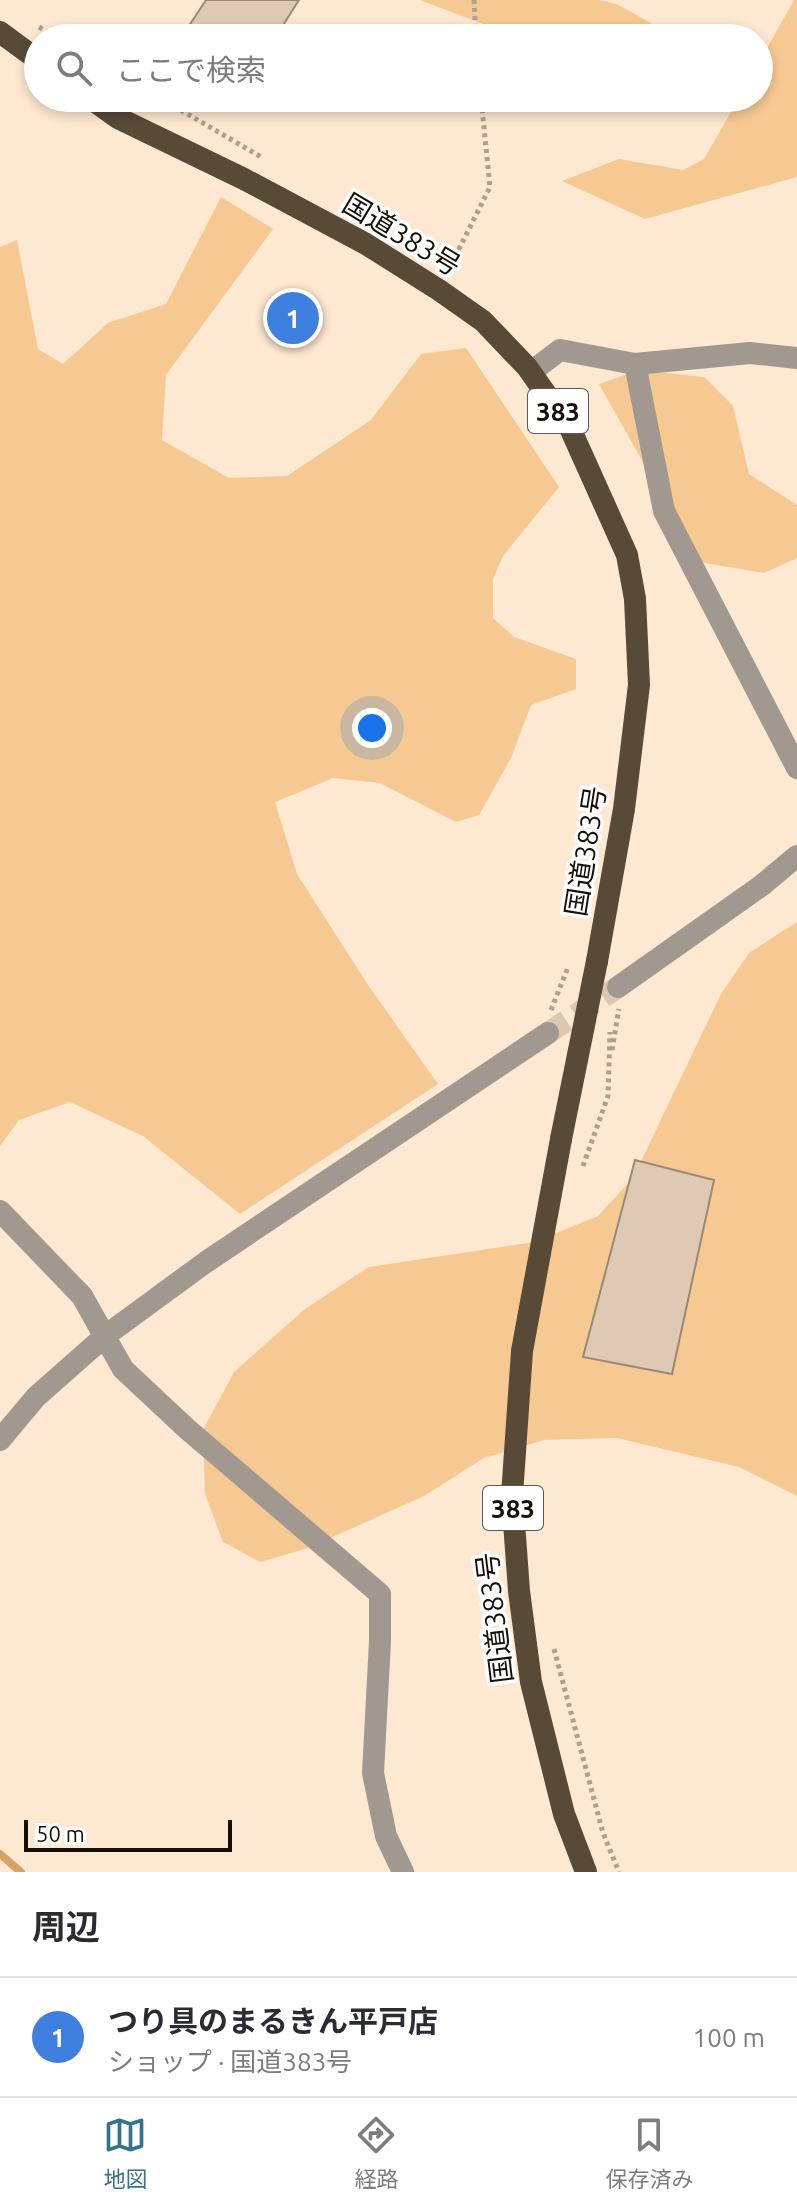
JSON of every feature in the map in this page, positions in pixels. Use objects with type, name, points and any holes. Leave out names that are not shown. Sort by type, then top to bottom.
[{"type":"highway","points":[[0,32],[24,50]]},
{"type":"highway","name":"国道383号","points":[[110,112],[366,244],[483,321],[531,372],[570,428],[627,555],[635,599],[639,685],[624,809],[522,1351],[512,1495],[519,1591],[531,1682],[564,1814],[586,1872]]},
{"type":"street","points":[[531,372],[560,350],[635,364],[750,353],[797,358]]},
{"type":"street","points":[[635,364],[664,511],[797,768]]},
{"type":"street","points":[[617,992],[797,856]]},
{"type":"street","points":[[0,1440],[36,1397],[105,1336],[206,1262],[548,1033]]},
{"type":"street","points":[[0,1211],[82,1296],[123,1369],[186,1428],[380,1594],[373,1773],[386,1836],[403,1872]]},
{"type":"path","points":[[474,0],[475,24]]},
{"type":"path","points":[[439,290],[490,187],[482,112]]},
{"type":"path","points":[[609,1071],[617,992]]},
{"type":"path","points":[[579,1177],[608,1096],[617,992]]},
{"type":"path","points":[[551,1639],[603,1833],[619,1872]]},
{"type":"shaded area","points":[[420,0],[599,0],[617,4],[652,24],[483,24]]},
{"type":"shaded area","points":[[794,0],[797,0],[797,177],[645,219],[562,181],[619,159],[683,170],[704,159],[731,112],[773,112],[773,37]]},
{"type":"shaded area","points":[[221,197],[273,229],[166,375],[162,440],[229,478],[287,476],[371,420],[421,354],[466,348],[559,487],[503,556],[493,579],[493,618],[514,637],[576,659],[576,689],[531,705],[511,758],[479,815],[456,822],[380,783],[333,778],[275,802],[297,874],[368,985],[438,1084],[240,1214],[143,1136],[70,1102],[19,1120],[0,1146],[0,247],[17,240],[38,349],[63,364],[108,323],[166,304]]},
{"type":"shaded area","points":[[639,370],[704,377],[733,406],[749,474],[797,505],[797,558],[764,573],[699,562],[599,384]]},
{"type":"shaded area","points":[[797,922],[797,1496],[739,1467],[617,1438],[544,1440],[484,1458],[424,1496],[308,1548],[260,1562],[223,1542],[205,1494],[203,1430],[234,1372],[305,1309],[369,1267],[534,1242],[598,1216],[633,1178],[721,994],[749,953]]},
{"type":"building","points":[[206,0],[299,0],[284,24],[190,24]]},
{"type":"building","points":[[635,1160],[714,1180],[672,1374],[583,1357]]},
{"type":"waterway","points":[[0,1854],[21,1872]]},
{"type":"tunnel","points":[[548,1033],[618,987]]},
{"type":"place","name":"つり具のまるきん平戸店","points":[[293,318]]}]
